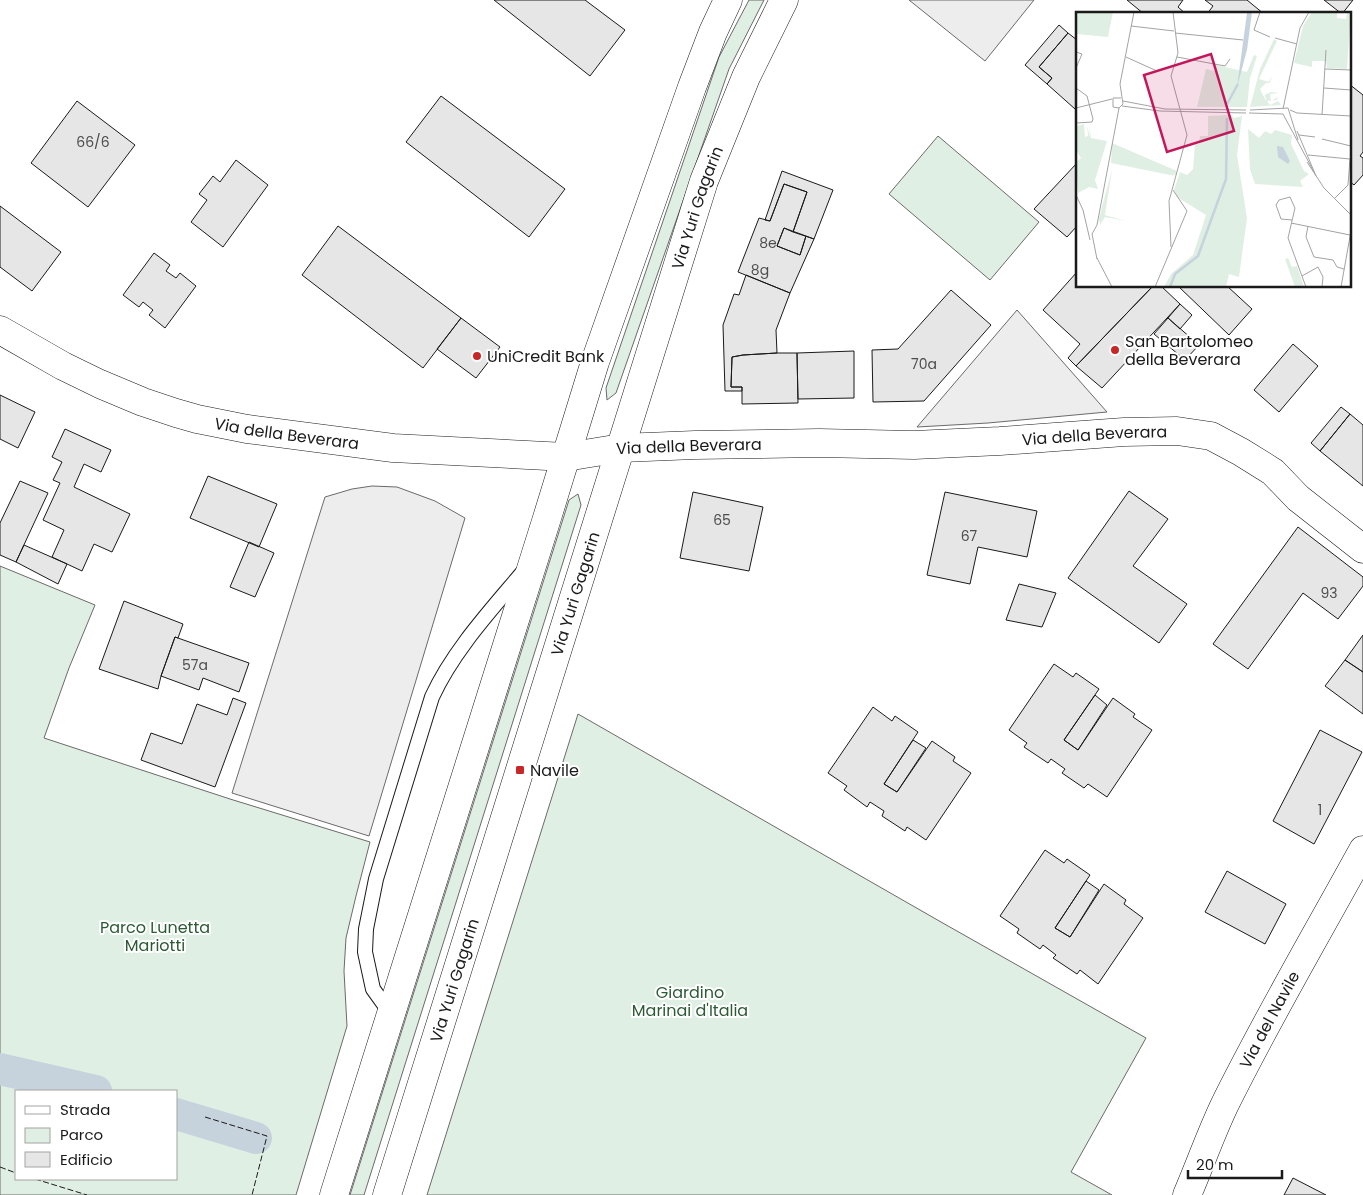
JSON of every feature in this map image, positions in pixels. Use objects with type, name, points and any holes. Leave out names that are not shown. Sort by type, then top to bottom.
[{"type":"main road","points":[[334,1195],[595,362],[695,78],[728,0]]},
{"type":"main road","name":"Via Yuri Gagarin","points":[[387,1195],[704,181],[746,76],[784,0]]},
{"type":"main road","name":"Via della Beverara","points":[[0,330],[63,366],[100,384],[143,402],[197,419],[247,429],[392,448],[566,456],[620,448],[695,445],[819,443],[914,445],[1124,432],[1177,431],[1211,436],[1273,472],[1298,498],[1363,549]]},
{"type":"main road","name":"Via del Navile","points":[[1187,1195],[1235,1084],[1363,850]]},
{"type":"lane","points":[[391,1014],[373,989],[365,952],[366,929],[376,879],[432,697],[437,685],[468,638],[534,558]]},
{"type":"green space","points":[[749,0],[764,0],[729,69],[616,393],[607,400],[606,388],[719,57]]},
{"type":"green space","points":[[938,136],[1039,222],[990,280],[889,194]]},
{"type":"green space","points":[[578,494],[581,505],[364,1195],[350,1195],[569,500]]},
{"type":"green space","name":"Parco Lunetta Mariotti","points":[[0,566],[95,605],[69,668],[44,738],[230,799],[370,842],[346,938],[344,971],[347,1026],[296,1195],[0,1195]]},
{"type":"green space","name":"Giardino Marinai d'Italia","points":[[578,714],[1146,1038],[1071,1172],[1112,1195],[427,1195]]},
{"type":"shaded area","points":[[909,0],[1034,0],[985,61]]},
{"type":"shaded area","points":[[1017,310],[1107,412],[988,423],[917,427]]},
{"type":"shaded area","points":[[372,486],[397,487],[435,501],[465,518],[369,836],[232,793],[325,497],[352,489]]},
{"type":"building","points":[[494,0],[585,0],[625,30],[590,76]]},
{"type":"building","points":[[1127,0],[1183,0],[1178,7],[1184,12],[1142,12]]},
{"type":"building","points":[[1205,0],[1247,0],[1262,12],[1208,12],[1213,6]]},
{"type":"building","points":[[1324,0],[1353,0],[1344,12],[1339,12]]},
{"type":"building","points":[[1059,25],[1068,33],[1039,67],[1052,78],[1047,84],[1025,65]]},
{"type":"building","points":[[1068,33],[1076,39],[1076,108],[1047,84],[1052,78],[1039,67]]},
{"type":"building","points":[[1350,85],[1363,95],[1363,152],[1360,156],[1363,158],[1363,175],[1354,185],[1350,182]]},
{"type":"building","points":[[441,96],[565,189],[529,237],[406,142]]},
{"type":"building","points":[[77,101],[135,145],[88,207],[31,163]]},
{"type":"building","points":[[236,160],[268,185],[223,247],[191,222],[207,200],[199,194],[213,176],[220,182]]},
{"type":"building","points":[[1076,164],[1076,227],[1067,237],[1034,209]]},
{"type":"building","points":[[782,171],[833,190],[814,239],[793,232],[807,192],[784,184],[770,221],[765,220]]},
{"type":"building","points":[[784,184],[807,192],[793,232],[784,228],[777,246],[800,255],[806,236],[814,239],[790,293],[738,272],[759,218],[770,221]]},
{"type":"building","points":[[0,206],[61,252],[32,291],[0,267]]},
{"type":"building","points":[[338,226],[461,318],[423,368],[302,275]]},
{"type":"building","points":[[784,228],[806,236],[800,255],[777,246]]},
{"type":"building","points":[[154,253],[170,265],[166,271],[176,278],[180,273],[196,286],[165,328],[149,315],[153,310],[143,302],[139,307],[123,295]]},
{"type":"building","points":[[1076,273],[1076,288],[1151,288],[1076,366],[1068,358],[1080,344],[1043,310]]},
{"type":"building","points":[[746,275],[790,293],[776,330],[777,353],[732,357],[731,387],[742,387],[742,391],[725,391],[723,325],[734,294],[739,295]]},
{"type":"building","name":"San Bartolomeo della Beverara","points":[[1151,288],[1163,288],[1180,304],[1102,388],[1076,366]]},
{"type":"building","points":[[1180,288],[1229,288],[1252,309],[1229,335]]},
{"type":"building","points":[[951,290],[991,325],[924,401],[873,402],[872,350],[898,349]]},
{"type":"building","points":[[1180,304],[1192,315],[1180,329],[1168,318]]},
{"type":"building","points":[[461,318],[500,347],[476,378],[437,349]]},
{"type":"building","points":[[1168,318],[1199,345],[1185,360],[1154,334]]},
{"type":"building","points":[[1293,344],[1318,366],[1279,412],[1254,390]]},
{"type":"building","points":[[854,351],[854,398],[798,399],[797,353]]},
{"type":"building","points":[[797,353],[798,403],[742,404],[742,387],[731,387],[732,357]]},
{"type":"building","points":[[0,395],[35,412],[18,448],[0,439]]},
{"type":"building","points":[[1341,407],[1350,414],[1320,451],[1311,443]]},
{"type":"building","points":[[1350,414],[1363,425],[1363,486],[1320,451]]},
{"type":"building","points":[[65,429],[111,450],[101,472],[84,464],[74,487],[130,514],[112,552],[94,544],[82,571],[52,557],[64,530],[43,520],[60,483],[53,480],[62,462],[52,457]]},
{"type":"building","points":[[208,476],[277,504],[259,547],[190,518]]},
{"type":"building","points":[[20,481],[48,493],[16,562],[0,555],[0,523]]},
{"type":"building","points":[[1129,491],[1168,519],[1133,566],[1187,604],[1159,643],[1068,578]]},
{"type":"building","points":[[693,492],[763,507],[749,571],[680,558]]},
{"type":"building","points":[[945,492],[1037,511],[1027,557],[978,547],[970,584],[927,575]]},
{"type":"building","points":[[1298,527],[1363,577],[1363,586],[1338,619],[1303,593],[1248,669],[1213,644]]},
{"type":"building","points":[[249,542],[274,553],[255,597],[230,587]]},
{"type":"building","points":[[24,545],[67,564],[58,584],[16,562]]},
{"type":"building","points":[[1019,584],[1056,593],[1042,627],[1006,620]]},
{"type":"building","points":[[124,601],[183,624],[178,638],[175,637],[158,689],[99,669]]},
{"type":"building","points":[[1363,635],[1363,672],[1345,660]]},
{"type":"building","points":[[175,637],[249,663],[239,692],[203,678],[199,690],[161,676]]},
{"type":"building","points":[[1345,660],[1363,672],[1363,714],[1325,686]]},
{"type":"building","points":[[1054,664],[1073,677],[1076,673],[1099,689],[1064,740],[1078,750],[1113,698],[1135,714],[1133,717],[1152,730],[1107,797],[1088,784],[1084,788],[1062,773],[1065,769],[1051,759],[1048,763],[1024,747],[1027,743],[1009,730]]},
{"type":"building","points":[[1095,695],[1107,705],[1078,750],[1064,740]]},
{"type":"building","points":[[233,698],[246,703],[215,787],[141,760],[151,733],[182,744],[197,704],[227,715]]},
{"type":"building","points":[[873,707],[892,721],[895,716],[918,732],[884,784],[897,792],[932,741],[955,757],[953,761],[971,773],[926,840],[907,827],[905,831],[882,816],[884,811],[870,802],[867,807],[844,790],[847,786],[828,773]]},
{"type":"building","points":[[1320,730],[1362,752],[1314,844],[1273,821]]},
{"type":"building","points":[[913,740],[926,748],[897,792],[884,784]]},
{"type":"building","points":[[1045,850],[1064,863],[1067,859],[1090,875],[1055,928],[1070,937],[1104,884],[1126,900],[1124,904],[1143,918],[1098,984],[1080,970],[1077,974],[1053,958],[1056,955],[1043,945],[1040,949],[1017,933],[1019,929],[1000,916]]},
{"type":"building","points":[[1227,871],[1286,904],[1265,944],[1205,912]]},
{"type":"building","points":[[1086,881],[1099,890],[1070,937],[1055,928]]},
{"type":"building","points":[[1293,1178],[1326,1195],[1284,1195]]},
{"type":"waterway","points":[[0,1069],[92,1090]]},
{"type":"waterway","points":[[178,1115],[256,1138]]},
{"type":"fence","points":[[205,1117],[267,1136],[252,1195]]},
{"type":"fence","points":[[0,1167],[15,1173]]},
{"type":"fence","points":[[38,1180],[87,1195]]},
{"type":"place","name":"San Bartolomeo della Beverara","points":[[1115,350]]},
{"type":"place","name":"UniCredit Bank","points":[[477,356]]},
{"type":"place","name":"Navile","points":[[520,770]]}]
